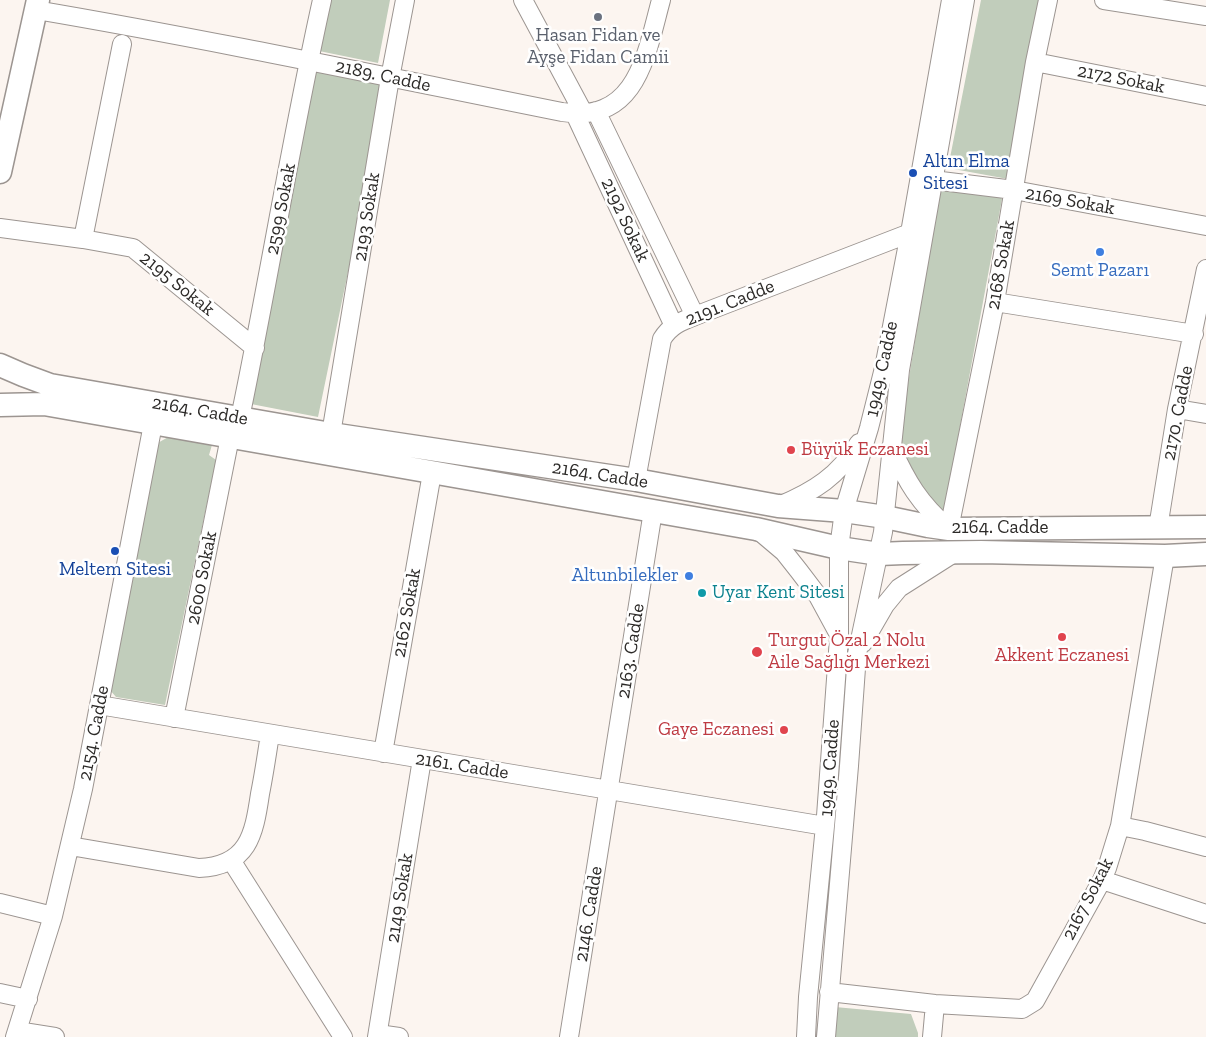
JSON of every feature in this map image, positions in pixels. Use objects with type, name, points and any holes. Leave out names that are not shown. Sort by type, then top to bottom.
[{"type":"main road","points":[[0,172],[37,5]]},
{"type":"main road","name":"2164. Cadde","points":[[0,365],[22,376],[50,385],[432,473],[756,528],[839,548],[879,554],[954,553],[1165,556],[1206,554]]},
{"type":"main road","name":"2164. Cadde","points":[[0,405],[44,404],[153,424],[331,434],[636,480],[778,506],[885,516],[906,522],[949,529],[1206,527]]},
{"type":"street","name":"2599 Sokak","points":[[235,428],[255,348],[322,0]]},
{"type":"street","name":"2193 Sokak","points":[[331,434],[390,78],[405,0]]},
{"type":"street","name":"2192 Sokak","points":[[523,0],[695,316]]},
{"type":"street","points":[[585,113],[619,101],[633,86],[645,57],[661,0]]},
{"type":"street","name":"1949. Cadde","points":[[806,1037],[808,997],[825,826],[839,638],[839,548],[844,511],[869,428],[884,368],[951,0]]},
{"type":"street","name":"1949. Cadde","points":[[826,1037],[850,766],[857,654],[879,554],[885,516],[900,370],[965,0]]},
{"type":"street","name":"2168 Sokak","points":[[949,529],[995,302],[1048,0]]},
{"type":"street","points":[[1104,0],[1206,16]]},
{"type":"street","name":"2189. Cadde","points":[[37,5],[390,78],[585,113]]},
{"type":"street","points":[[83,239],[122,44]]},
{"type":"street","name":"2172 Sokak","points":[[1036,62],[1206,96]]},
{"type":"street","name":"2192 Sokak","points":[[585,113],[674,326]]},
{"type":"street","name":"2169 Sokak","points":[[934,180],[1014,190],[1206,226]]},
{"type":"street","name":"2195 Sokak","points":[[0,228],[133,248],[255,348]]},
{"type":"street","name":"2191. Cadde","points":[[636,480],[662,339],[667,332],[674,326],[695,316],[910,233]]},
{"type":"street","name":"2170. Cadde","points":[[1158,528],[1177,409],[1206,269]]},
{"type":"street","points":[[995,302],[1194,334]]},
{"type":"street","points":[[1177,409],[1206,414]]},
{"type":"street","name":"2154. Cadde","points":[[16,1034],[53,916],[83,790],[153,424]]},
{"type":"street","name":"2600 Sokak","points":[[174,718],[235,428]]},
{"type":"street","points":[[778,506],[800,497],[829,479],[852,454],[869,428]]},
{"type":"street","points":[[891,446],[918,499],[949,529]]},
{"type":"street","name":"2162 Sokak","points":[[383,753],[432,473]]},
{"type":"street","name":"2163. Cadde","points":[[609,790],[653,511]]},
{"type":"street","points":[[756,528],[784,552],[818,596],[834,623],[839,638]]},
{"type":"street","points":[[857,654],[885,605],[900,588],[954,553]]},
{"type":"street","name":"2167 Sokak","points":[[829,992],[935,1004],[1022,1009],[1034,1001],[1102,880],[1120,826],[1165,556]]},
{"type":"street","name":"2161. Cadde","points":[[99,705],[825,826]]},
{"type":"street","points":[[70,846],[199,868],[216,866],[231,860],[248,842],[255,828],[270,734]]},
{"type":"street","name":"2149 Sokak","points":[[378,1036],[422,759]]},
{"type":"street","name":"2146. Cadde","points":[[569,1037],[609,790]]},
{"type":"street","points":[[1120,826],[1206,846]]},
{"type":"street","points":[[231,860],[343,1037]]},
{"type":"street","points":[[1102,880],[1206,914]]},
{"type":"street","points":[[0,903],[53,916]]},
{"type":"street","points":[[0,993],[28,999]]},
{"type":"street","points":[[932,1037],[935,1004]]},
{"type":"street","points":[[16,1034],[55,1037]]},
{"type":"street","points":[[378,1036],[399,1037]]},
{"type":"green space","points":[[330,0],[390,0],[378,63],[319,51]]},
{"type":"green space","points":[[981,0],[1041,0],[1008,179],[948,168]]},
{"type":"green space","points":[[315,68],[383,83],[385,93],[318,417],[251,404]]},
{"type":"green space","points":[[941,183],[993,191],[1002,199],[944,513],[925,493],[910,471],[901,444],[901,426]]},
{"type":"green space","points":[[170,436],[212,445],[209,455],[216,460],[165,705],[116,697],[110,690],[156,444]]},
{"type":"green space","points":[[835,1007],[911,1014],[918,1037],[833,1037]]},
{"type":"place","name":"Hasan Fidan ve Ayşe Fidan Camii","points":[[598,17]]},
{"type":"place","name":"Altın Elma Sitesi","points":[[913,173]]},
{"type":"place","name":"Semt Pazarı","points":[[1100,252]]},
{"type":"place","name":"Büyük Eczanesi","points":[[791,450]]},
{"type":"place","name":"Meltem Sitesi","points":[[115,551]]},
{"type":"place","name":"Altunbilekler","points":[[689,576]]},
{"type":"place","name":"Uyar Kent Sitesi","points":[[702,593]]},
{"type":"place","name":"Akkent Eczanesi","points":[[1062,637]]},
{"type":"place","name":"Turgut Özal 2 Nolu Aile Sağlığı Merkezi","points":[[757,652]]},
{"type":"place","name":"Gaye Eczanesi","points":[[784,730]]}]
